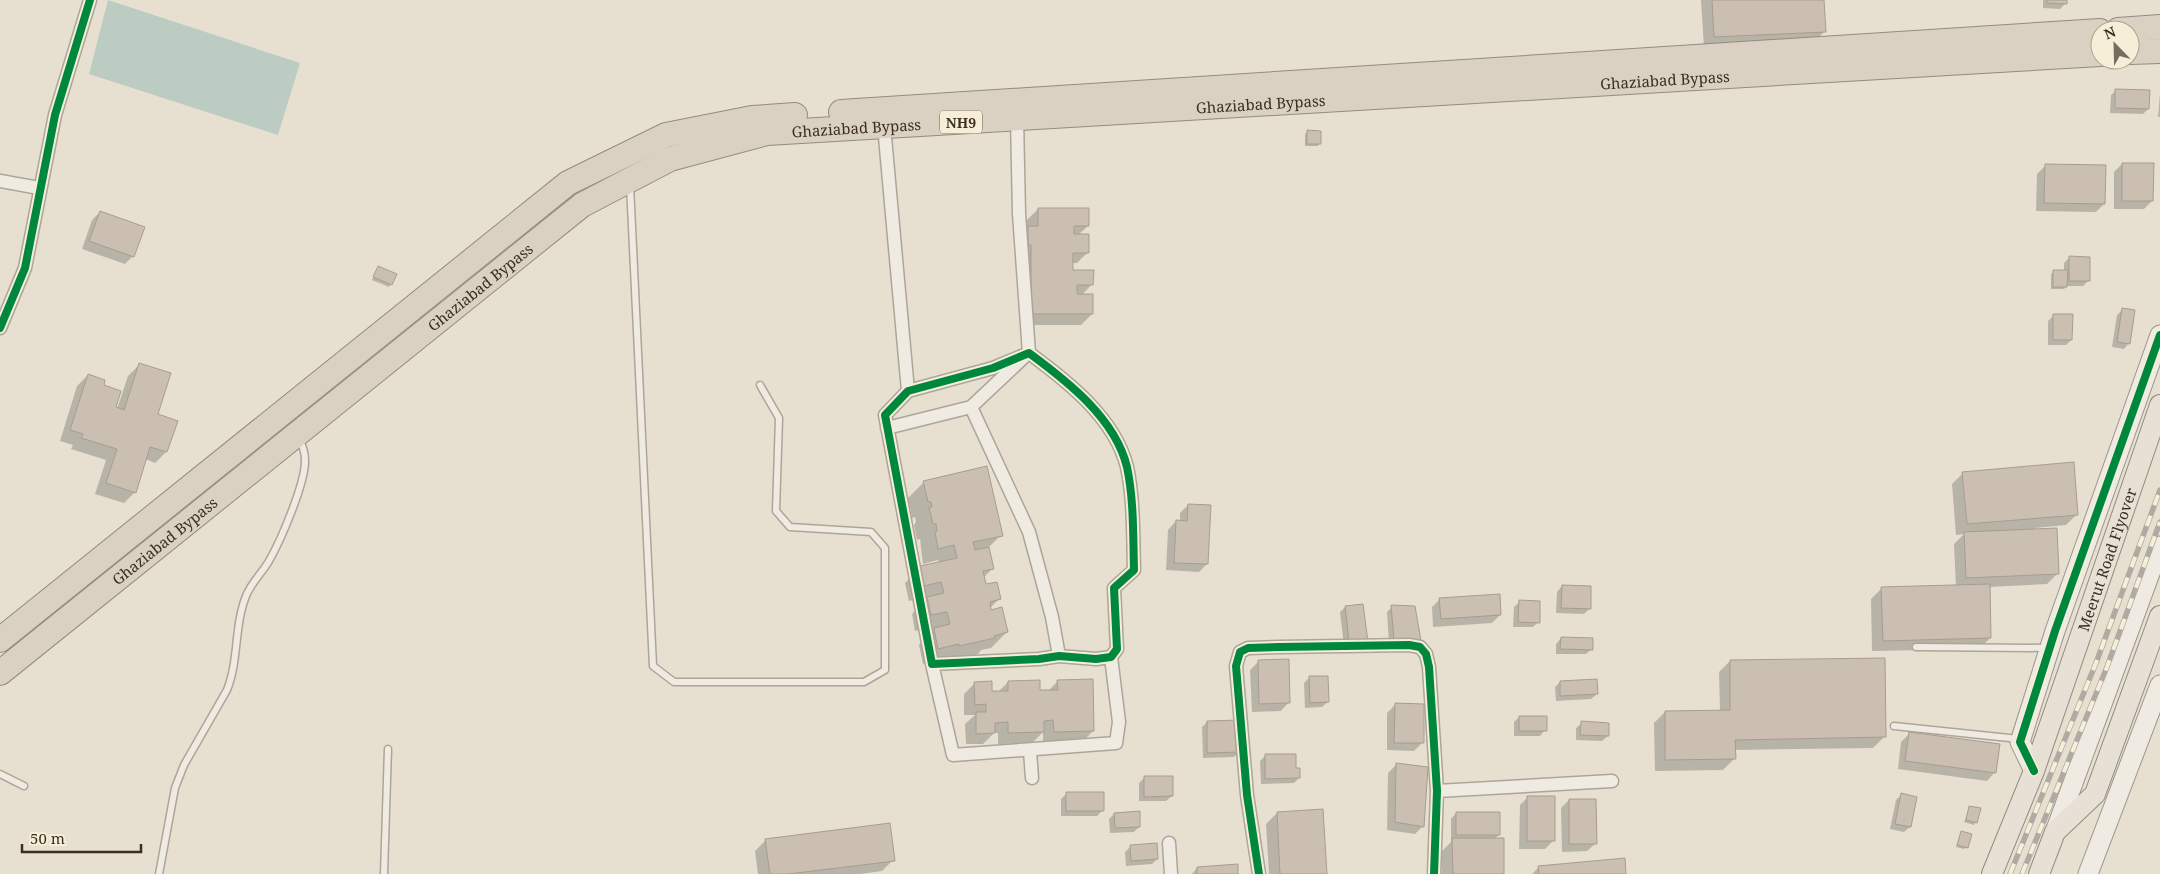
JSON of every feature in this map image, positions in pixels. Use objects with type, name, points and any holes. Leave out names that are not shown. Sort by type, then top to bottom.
[{"type":"highway","points":[[2140,28],[2160,27]]},
{"type":"highway","name":"Ghaziabad Bypass","points":[[0,673],[296,433],[582,205],[670,159],[767,133],[1018,118],[1119,103],[2090,32]]},
{"type":"highway","points":[[2140,52],[2160,51]]},
{"type":"highway","name":"Ghaziabad Bypass","points":[[0,640],[568,183],[666,135],[752,118],[1119,103],[2090,54]]},
{"type":"main road","name":"Meerut Road Flyover","points":[[1992,874],[2034,771],[2160,405]]},
{"type":"main road","points":[[2038,874],[2055,832],[2095,794],[2160,616]]},
{"type":"street","points":[[0,328],[25,268],[33,232],[39,188],[55,115],[90,0]]},
{"type":"street","points":[[1018,118],[1019,214],[1029,353],[1063,378],[1085,399],[1116,441],[1126,466],[1131,490],[1134,570],[1114,588],[1117,649],[1111,657],[1119,722],[1116,743],[1030,751],[953,755],[932,664],[884,415],[908,390],[992,368],[1029,353]]},
{"type":"street","points":[[884,126],[908,390]]},
{"type":"street","points":[[0,181],[39,188]]},
{"type":"street","points":[[2034,771],[2020,742],[2050,648],[2160,335]]},
{"type":"street","points":[[887,428],[971,407],[1029,353]]},
{"type":"street","points":[[971,407],[1029,532],[1052,617],[1059,656]]},
{"type":"street","points":[[2055,832],[2160,546]]},
{"type":"street","points":[[1259,874],[1247,796],[1236,666],[1240,652],[1248,648],[1409,645],[1420,647],[1426,654],[1429,667],[1437,791],[1434,874]]},
{"type":"street","points":[[932,664],[1039,659],[1059,656],[1096,659],[1111,657]]},
{"type":"street","points":[[2088,874],[2160,685]]},
{"type":"street","points":[[1030,751],[1032,778]]},
{"type":"street","points":[[1437,791],[1612,781]]},
{"type":"street","points":[[1169,843],[1171,874]]},
{"type":"lane","points":[[630,180],[653,666],[674,682],[864,682],[885,670],[885,548],[871,532],[790,527],[776,511],[780,418],[760,385]]},
{"type":"lane","points":[[159,874],[175,788],[184,765],[227,690],[232,677],[240,619],[246,597],[251,585],[269,560],[304,478],[306,459],[304,448],[296,433]]},
{"type":"lane","points":[[1916,647],[2050,648]]},
{"type":"lane","points":[[1894,726],[2021,739]]},
{"type":"lane","points":[[384,874],[388,749]]},
{"type":"lane","points":[[0,774],[24,786]]},
{"type":"shaded area","points":[[108,0],[300,63],[278,135],[89,74]]},
{"type":"building","points":[[1712,0],[1824,0],[1826,32],[1714,37]]},
{"type":"building","points":[[2047,0],[2067,0],[2067,4],[2047,3]]},
{"type":"building","points":[[2115,89],[2150,90],[2149,109],[2115,108]]},
{"type":"building","points":[[1307,130],[1321,131],[1321,144],[1307,144]]},
{"type":"building","points":[[2122,163],[2154,163],[2153,201],[2122,201]]},
{"type":"building","points":[[2045,164],[2106,165],[2105,204],[2044,203]]},
{"type":"building","points":[[1038,208],[1089,208],[1089,226],[1074,226],[1074,234],[1089,234],[1089,253],[1073,253],[1073,270],[1094,270],[1093,285],[1077,285],[1077,294],[1093,294],[1093,314],[1031,314],[1031,245],[1028,245],[1028,226],[1038,226]]},
{"type":"building","points":[[100,211],[145,227],[134,257],[89,241]]},
{"type":"building","points":[[2069,256],[2090,257],[2090,281],[2069,281]]},
{"type":"building","points":[[378,266],[397,274],[392,285],[373,277]]},
{"type":"building","points":[[2053,270],[2068,270],[2067,287],[2053,287]]},
{"type":"building","points":[[2122,308],[2135,310],[2130,344],[2117,342]]},
{"type":"building","points":[[2053,314],[2073,314],[2072,340],[2053,340]]},
{"type":"building","points":[[139,363],[171,373],[158,414],[178,421],[167,452],[150,447],[136,493],[106,483],[117,449],[81,438],[83,434],[70,430],[88,374],[105,380],[104,385],[121,391],[116,407],[124,410]]},
{"type":"building","points":[[2074,462],[2078,515],[1967,524],[1962,472]]},
{"type":"building","points":[[987,466],[1003,536],[973,542],[975,550],[989,547],[994,569],[983,571],[986,584],[997,582],[1001,599],[990,602],[991,610],[1002,607],[1008,632],[994,636],[995,638],[938,649],[934,628],[950,624],[947,612],[931,615],[927,597],[944,593],[941,582],[924,586],[920,566],[957,558],[954,545],[938,549],[935,532],[937,531],[936,524],[933,524],[929,507],[932,507],[931,502],[928,502],[923,481]]},
{"type":"building","points":[[1188,504],[1211,505],[1208,564],[1174,563],[1176,520],[1187,521]]},
{"type":"building","points":[[2057,528],[2059,574],[1966,578],[1964,532]]},
{"type":"building","points":[[1990,584],[1991,638],[1883,641],[1881,587]]},
{"type":"building","points":[[1562,585],[1591,586],[1591,609],[1561,608]]},
{"type":"building","points":[[1500,594],[1501,615],[1441,619],[1439,598]]},
{"type":"building","points":[[1519,600],[1540,601],[1540,623],[1518,622]]},
{"type":"building","points":[[1363,604],[1368,642],[1349,641],[1345,606]]},
{"type":"building","points":[[1391,605],[1415,606],[1421,641],[1394,640]]},
{"type":"building","points":[[1561,637],[1593,638],[1593,650],[1560,649]]},
{"type":"building","points":[[1885,658],[1886,737],[1735,740],[1736,759],[1665,760],[1665,711],[1730,710],[1730,660]]},
{"type":"building","points":[[1289,659],[1290,703],[1259,704],[1258,660]]},
{"type":"building","points":[[1309,676],[1328,676],[1329,702],[1310,703]]},
{"type":"building","points":[[1093,679],[1094,731],[1054,732],[1053,720],[1044,721],[1044,732],[1008,733],[1008,722],[995,723],[995,733],[976,734],[976,712],[986,712],[986,704],[975,705],[974,682],[992,681],[992,691],[1008,691],[1008,681],[1040,680],[1040,690],[1058,690],[1057,680]]},
{"type":"building","points":[[1597,679],[1598,694],[1560,696],[1560,681]]},
{"type":"building","points":[[1395,703],[1424,704],[1424,743],[1394,743]]},
{"type":"building","points":[[1519,716],[1547,716],[1547,731],[1519,731]]},
{"type":"building","points":[[1240,720],[1240,752],[1207,753],[1207,721]]},
{"type":"building","points":[[1581,721],[1609,723],[1609,736],[1580,735]]},
{"type":"building","points":[[1909,732],[2000,744],[1996,773],[1905,761]]},
{"type":"building","points":[[1265,754],[1296,754],[1296,768],[1300,768],[1300,778],[1265,779]]},
{"type":"building","points":[[1396,763],[1428,767],[1424,827],[1395,822]]},
{"type":"building","points":[[1144,776],[1173,776],[1173,796],[1144,797]]},
{"type":"building","points":[[1066,792],[1104,792],[1104,811],[1066,811]]},
{"type":"building","points":[[1901,793],[1917,797],[1911,827],[1895,824]]},
{"type":"building","points":[[1527,796],[1555,796],[1555,841],[1527,841]]},
{"type":"building","points":[[1569,799],[1596,799],[1597,844],[1569,844]]},
{"type":"building","points":[[1969,806],[1981,808],[1977,823],[1966,820]]},
{"type":"building","points":[[1323,809],[1327,874],[1280,874],[1277,812]]},
{"type":"building","points":[[1140,811],[1140,827],[1115,828],[1114,813]]},
{"type":"building","points":[[1456,812],[1500,812],[1500,835],[1456,835]]},
{"type":"building","points":[[890,823],[895,861],[788,874],[770,874],[765,839]]},
{"type":"building","points":[[1961,831],[1972,834],[1968,848],[1957,845]]},
{"type":"building","points":[[1452,838],[1504,838],[1504,874],[1453,874]]},
{"type":"building","points":[[1157,843],[1158,859],[1131,861],[1130,845]]},
{"type":"building","points":[[1625,858],[1626,874],[1539,874],[1538,866]]},
{"type":"building","points":[[1238,864],[1238,874],[1197,874],[1197,867]]},
{"type":"railway","points":[[2010,874],[2096,663],[2160,490]]},
{"type":"railway","points":[[2022,874],[2107,667],[2160,522]]},
{"type":"cycle path","points":[[0,328],[25,268],[55,115],[90,0]]},
{"type":"cycle path","points":[[2034,771],[2020,742],[2055,631],[2160,335]]},
{"type":"cycle path","points":[[1029,353],[1074,388],[1101,417],[1121,449],[1127,467],[1132,505],[1134,570],[1114,588],[1117,649],[1111,657],[1096,659],[1059,656],[1039,659],[932,664],[885,415],[908,391],[993,368],[1029,353]]},
{"type":"cycle path","points":[[1259,874],[1247,795],[1236,666],[1240,652],[1248,648],[1409,645],[1420,647],[1426,654],[1429,667],[1437,791],[1434,874]]}]
